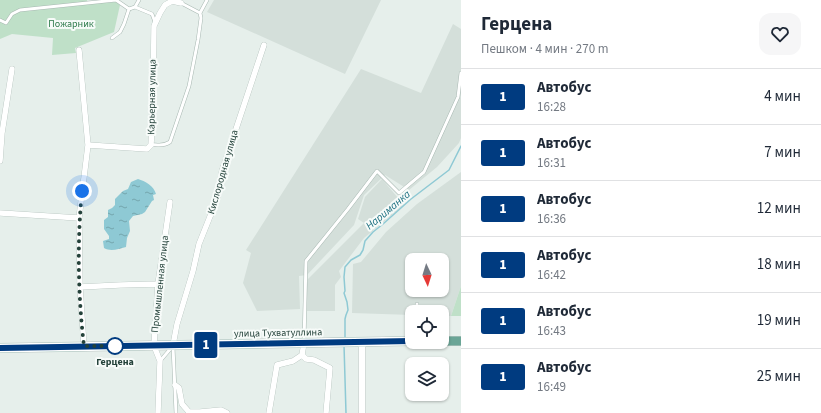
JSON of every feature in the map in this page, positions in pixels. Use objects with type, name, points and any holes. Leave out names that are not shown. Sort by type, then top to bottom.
[{"type":"main road","points":[[449,341],[461,341]]},
{"type":"main road","name":"улица Тухватуллина","points":[[0,348],[405,342]]},
{"type":"street","name":"Карьерная улица","points":[[88,145],[147,149],[151,145],[154,26],[165,5],[172,1],[181,3]]},
{"type":"street","name":"Кислородная улица","points":[[173,345],[177,324],[193,271],[199,244],[217,199],[222,171],[264,45]]},
{"type":"street","points":[[79,50],[88,145],[80,218],[80,287],[84,346]]},
{"type":"street","points":[[0,161],[2,133],[12,69]]},
{"type":"street","name":"Промышленная улица","points":[[158,413],[160,361],[154,346],[158,284],[170,202]]},
{"type":"street","points":[[0,213],[80,218]]},
{"type":"street","points":[[80,287],[158,284]]},
{"type":"street","points":[[359,342],[362,413]]},
{"type":"street","points":[[268,413],[277,365],[293,361],[302,354],[304,343]]},
{"type":"street","points":[[302,354],[306,359],[314,360],[330,368],[326,413]]},
{"type":"street","points":[[175,385],[179,388],[182,404],[189,412],[221,410],[227,413]]},
{"type":"lane","points":[[0,20],[6,23],[12,14],[20,10],[116,0],[129,9]]},
{"type":"lane","points":[[135,7],[139,0]]},
{"type":"lane","points":[[151,145],[164,146],[170,142],[189,86],[198,40],[201,18],[200,13],[207,0]]},
{"type":"lane","points":[[181,3],[200,13]]},
{"type":"lane","points":[[129,9],[135,7],[152,14],[155,22]]},
{"type":"lane","points":[[112,38],[120,32],[129,9]]},
{"type":"lane","points":[[304,343],[306,261],[377,171],[399,193],[424,172],[458,97],[461,73]]},
{"type":"lane","points":[[160,361],[173,345]]},
{"type":"lane","points":[[173,345],[176,413]]},
{"type":"shaded area","points":[[214,0],[381,0],[345,74],[207,12]]},
{"type":"shaded area","points":[[453,24],[461,29],[461,138],[459,143],[437,167],[409,190],[385,175],[364,195],[354,225],[307,275],[299,276],[300,309],[257,311],[243,283],[251,253],[246,250],[361,69],[421,93]]},
{"type":"shaded area","points":[[461,172],[461,286],[451,316],[449,316],[449,305],[405,305],[405,315],[352,313],[353,264],[361,262],[386,232],[417,204]]},
{"type":"shaded area","points":[[382,179],[404,205],[364,238],[339,271],[341,277],[335,285],[335,311],[307,311],[308,279],[364,223],[358,219],[365,197]]},
{"type":"green space","name":"Пожарник","points":[[0,0],[87,0],[88,3],[116,2],[120,5],[114,32],[75,48],[76,53],[52,55],[53,38],[12,34],[0,39]]},
{"type":"green space","points":[[461,286],[461,316],[451,316]]},
{"type":"water","points":[[138,179],[151,186],[155,191],[156,194],[153,195],[154,200],[145,212],[133,216],[129,221],[130,231],[127,238],[126,247],[112,250],[104,248],[103,241],[109,239],[109,236],[104,229],[104,220],[108,217],[108,210],[115,205],[115,199],[123,191],[128,189],[131,182]]},
{"type":"waterway","name":"Нариманка","points":[[345,339],[345,319],[348,310],[344,293],[345,267],[351,260],[360,255],[365,241],[373,232],[411,199],[449,170],[461,146]]},
{"type":"waterway","name":"Нариманка","points":[[344,345],[346,413]]},
{"type":"bus line","name":"1","points":[[0,348],[405,341]]},
{"type":"place","name":"Герцена","points":[[115,346]]},
{"type":"route","points":[[82,191],[80,218],[80,287],[84,346],[115,346]]}]
